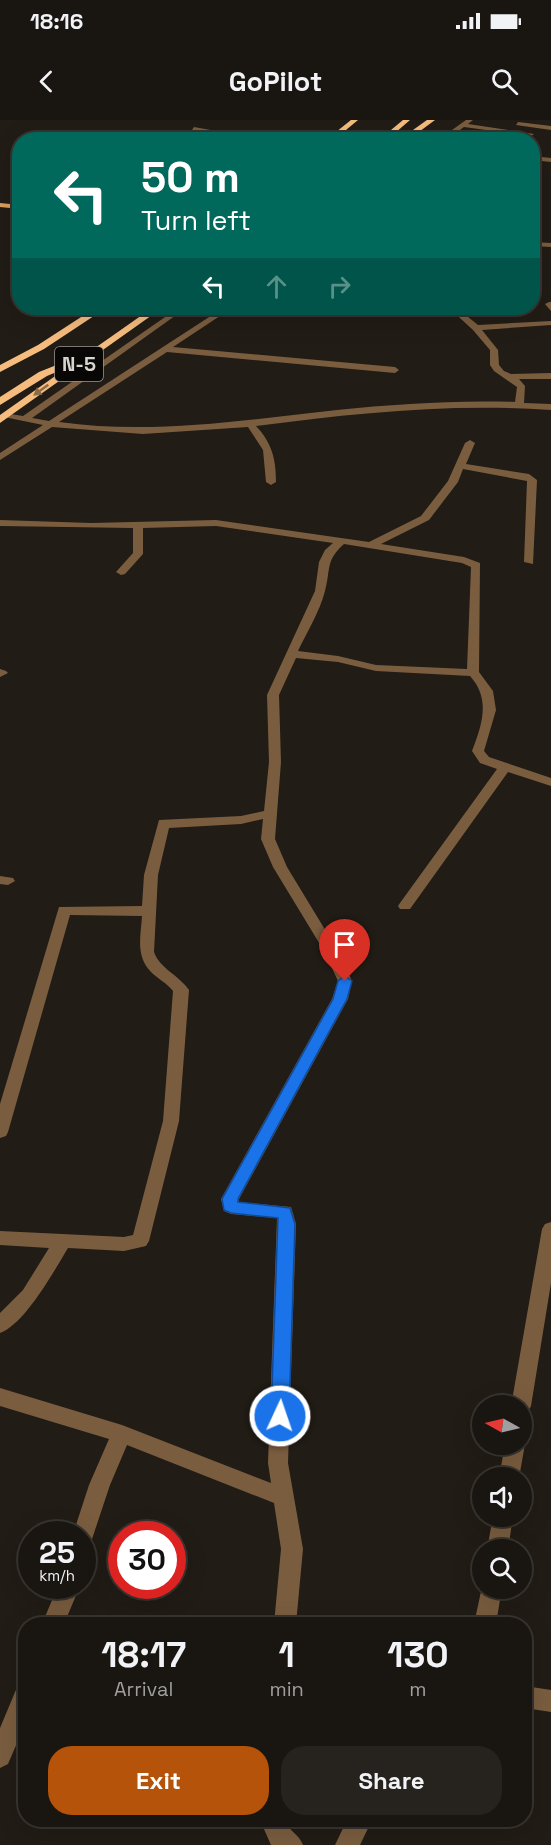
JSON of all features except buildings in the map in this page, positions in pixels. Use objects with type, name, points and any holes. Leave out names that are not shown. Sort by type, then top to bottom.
[{"type":"highway","points":[[392,132],[407,120]]},
{"type":"highway","points":[[414,132],[432,120]]},
{"type":"highway","points":[[339,132],[353,121]]},
{"type":"highway","name":"N-5","points":[[0,369],[90,315]]},
{"type":"highway","name":"N-5","points":[[4,417],[147,315]]},
{"type":"highway","points":[[0,379],[40,347]]},
{"type":"highway","points":[[0,402],[43,374],[93,353]]},
{"type":"street","points":[[453,132],[470,120]]},
{"type":"street","points":[[510,123],[551,128]]},
{"type":"street","points":[[463,125],[516,132]]},
{"type":"street","points":[[194,129],[211,132]]},
{"type":"street","points":[[25,419],[173,315]]},
{"type":"street","points":[[0,457],[217,315]]},
{"type":"street","points":[[461,315],[476,328],[494,350],[492,363],[496,370],[515,380],[521,386],[519,406]]},
{"type":"street","points":[[476,328],[551,323]]},
{"type":"street","points":[[165,349],[395,370]]},
{"type":"street","points":[[508,377],[551,376]]},
{"type":"street","points":[[4,417],[111,431],[222,427],[409,407],[551,407]]},
{"type":"street","points":[[250,424],[265,441],[269,451],[272,482]]},
{"type":"street","points":[[371,545],[425,518],[453,482],[470,443]]},
{"type":"street","points":[[460,466],[529,477],[532,480],[529,562]]},
{"type":"street","points":[[121,572],[138,554],[138,524]]},
{"type":"street","points":[[4,526],[226,524],[455,558],[476,565],[473,673]]},
{"type":"street","points":[[286,1617],[292,1549],[278,1463],[287,1224],[285,1212],[237,1209],[230,1206],[230,1199],[340,999],[345,981],[331,951],[280,867],[268,839],[275,762],[273,695],[320,591],[324,562],[329,552],[341,541]]},
{"type":"street","points":[[292,654],[338,659],[376,668],[473,673],[485,683],[489,700],[490,721],[478,751],[484,760],[551,782]]},
{"type":"street","points":[[405,906],[505,767]]},
{"type":"street","points":[[0,1238],[124,1244],[140,1241],[171,1121],[181,990],[149,961],[147,952],[151,875],[164,823],[241,820],[270,814]]},
{"type":"street","points":[[0,1132],[64,910],[149,911]]},
{"type":"street","points":[[523,1395],[551,1229]]},
{"type":"street","points":[[0,1324],[29,1294],[63,1241]]},
{"type":"street","points":[[0,1397],[122,1434],[284,1497]]},
{"type":"street","points":[[87,1521],[107,1463],[122,1434]]},
{"type":"street","points":[[57,1617],[64,1599]]},
{"type":"street","points":[[486,1617],[489,1599]]},
{"type":"street","points":[[532,1698],[551,1701]]},
{"type":"street","points":[[0,1756],[18,1713]]},
{"type":"street","points":[[275,1827],[278,1835],[291,1845]]},
{"type":"street","points":[[347,1845],[356,1827]]},
{"type":"route","points":[[280,1416],[287,1224],[285,1212],[270,1209],[237,1209],[230,1206],[230,1199],[340,999],[345,981]]}]
